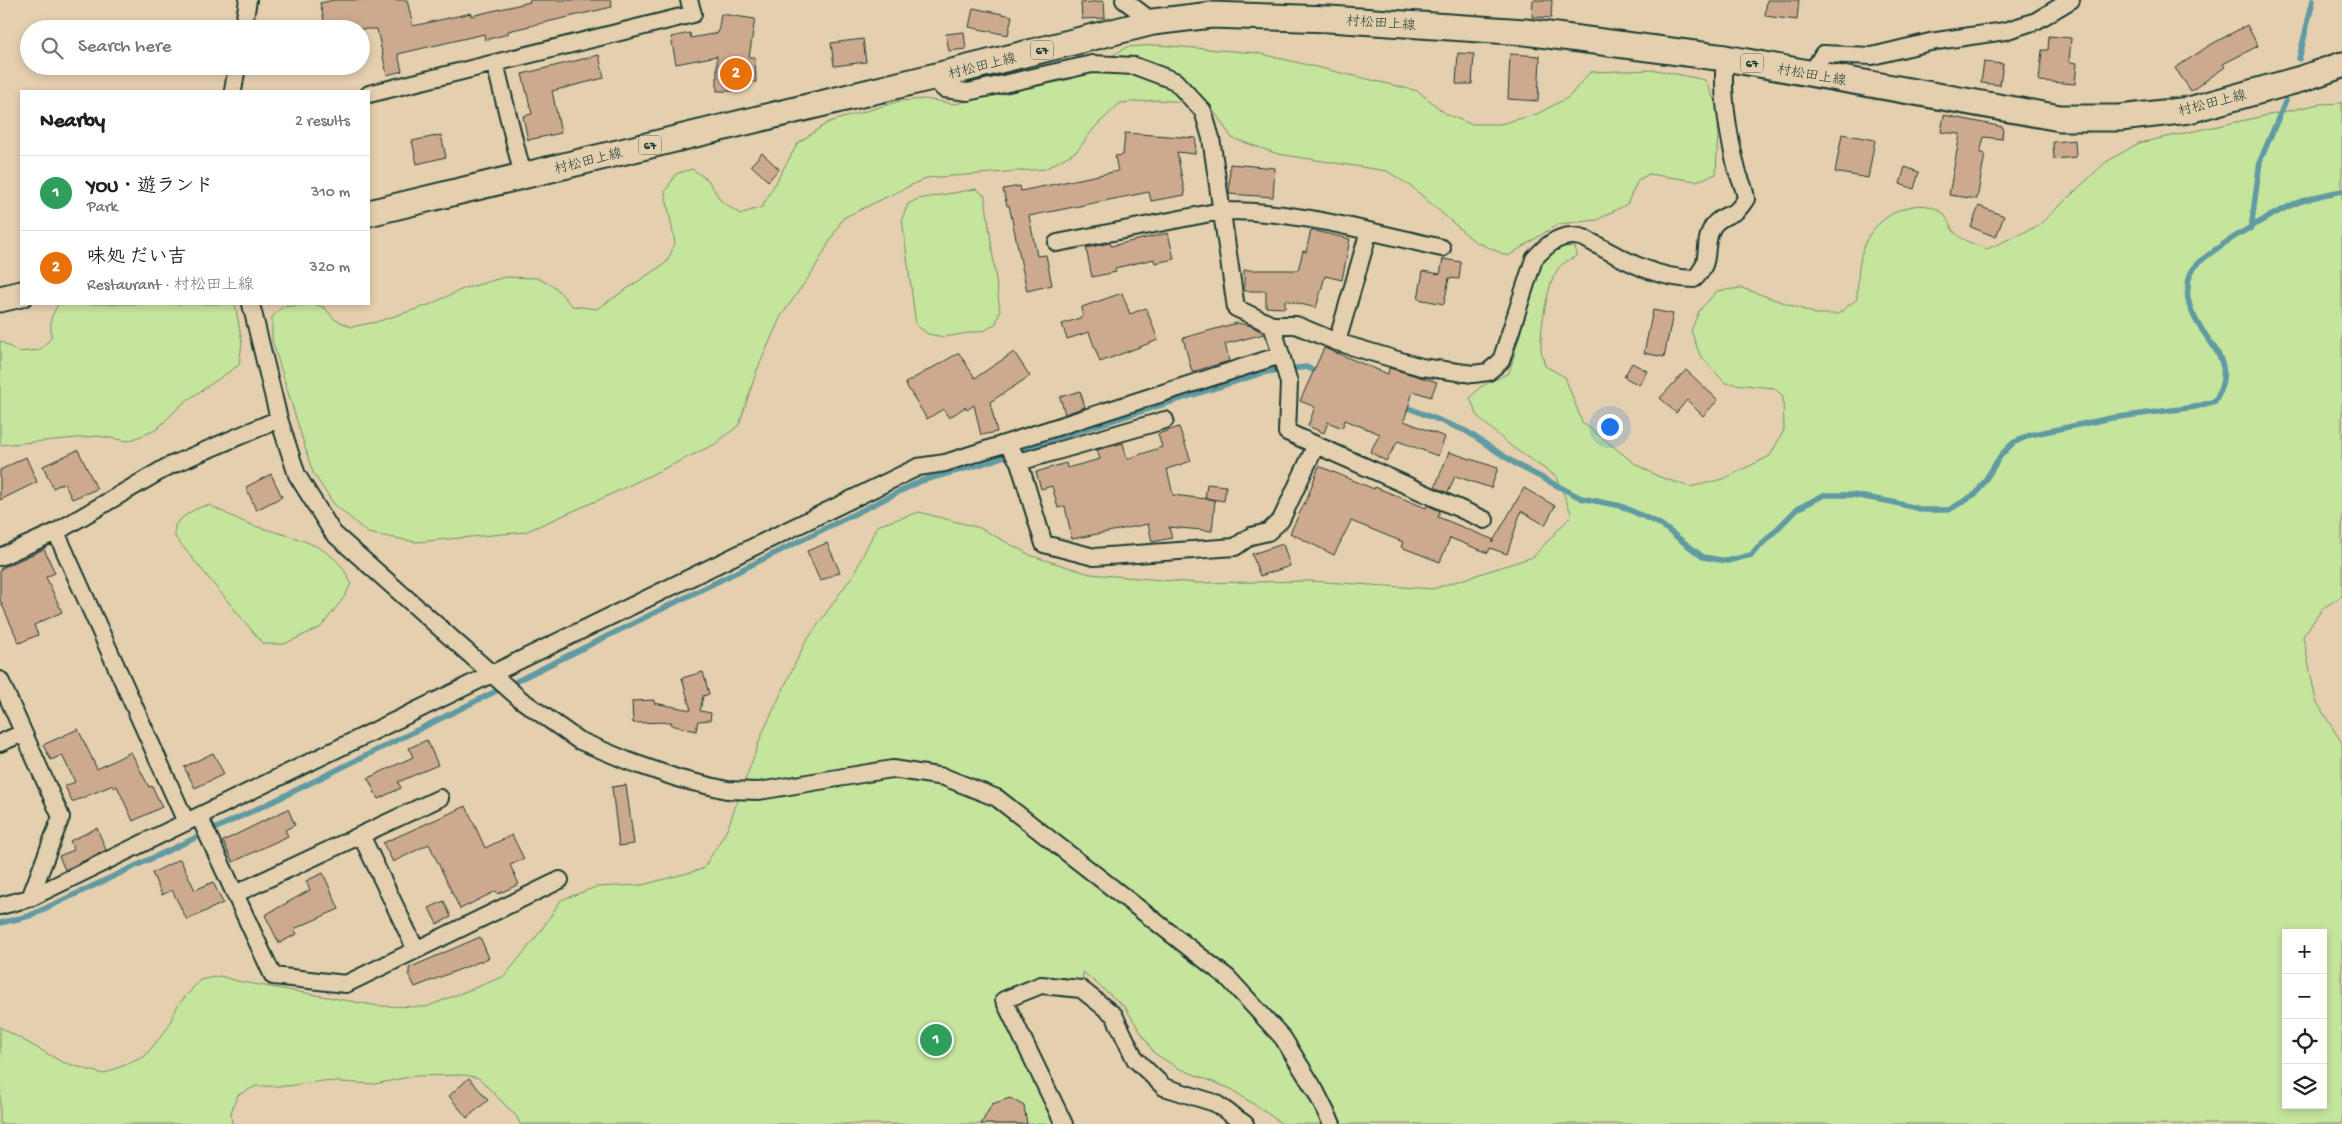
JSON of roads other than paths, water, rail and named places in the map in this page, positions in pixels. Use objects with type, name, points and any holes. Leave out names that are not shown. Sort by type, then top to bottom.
[{"type":"main road","name":"村松田上線","points":[[370,213],[932,78],[1153,22],[1210,15],[1329,19],[1525,32],[1725,58],[2060,118],[2120,118],[2189,110],[2301,79],[2342,65]]},
{"type":"main road","points":[[0,299],[20,294]]},
{"type":"street","points":[[370,94],[693,14],[690,0]]},
{"type":"street","points":[[1124,0],[1153,22]]},
{"type":"street","points":[[1811,74],[1823,54],[1872,56],[1930,42],[2005,31],[2036,21],[2071,0]]},
{"type":"street","points":[[247,20],[252,1]]},
{"type":"street","points":[[932,78],[944,89],[968,92],[1092,64],[1135,66],[1175,81],[1203,112],[1211,138],[1236,308],[1272,325],[1296,325],[1337,342],[1421,367],[1473,374],[1488,372],[1500,361],[1534,259],[1545,246],[1559,238],[1572,234],[1584,238],[1648,272],[1680,278],[1694,278],[1704,269],[1708,238],[1713,226],[1720,218],[1736,210],[1746,199],[1745,186],[1738,172],[1727,114],[1723,82],[1725,58]]},
{"type":"street","points":[[495,63],[523,176]]},
{"type":"street","points":[[233,90],[236,75]]},
{"type":"street","points":[[1057,243],[1221,211],[1306,218],[1442,248]]},
{"type":"street","points":[[1337,342],[1369,231]]},
{"type":"street","points":[[251,305],[279,419],[297,475],[333,533],[520,699],[578,740],[680,780],[727,790],[759,791],[892,769],[944,777],[997,798],[1228,978],[1283,1038],[1315,1090],[1332,1124]]},
{"type":"street","points":[[1272,325],[1289,383],[1287,432],[1485,520]]},
{"type":"street","points":[[0,906],[30,898],[492,676],[918,467],[946,463],[1281,355]]},
{"type":"street","points":[[0,557],[56,532],[167,467],[279,419]]},
{"type":"street","points":[[1020,462],[1165,420]]},
{"type":"street","points":[[1007,443],[1020,462],[1044,544],[1094,556],[1235,547],[1251,536],[1268,532],[1281,520],[1316,445]]},
{"type":"street","points":[[56,532],[192,819],[212,844],[273,976],[346,984],[560,880]]},
{"type":"street","points":[[0,680],[61,817],[30,898]]},
{"type":"street","points":[[0,743],[23,733]]},
{"type":"street","points":[[235,894],[440,798]]},
{"type":"street","points":[[361,836],[416,950]]},
{"type":"street","points":[[1064,1124],[1004,1000],[1041,985],[1081,989],[1114,1015],[1135,1059],[1164,1087],[1215,1104],[1245,1124]]},
{"type":"waterway","points":[[2299,59],[2313,0]]},
{"type":"waterway","points":[[2251,229],[2260,161],[2286,100]]},
{"type":"waterway","points":[[1401,405],[1466,431],[1519,466],[1581,498],[1621,506],[1660,524],[1703,557],[1727,561],[1751,555],[1797,509],[1824,495],[1853,495],[1924,510],[1949,510],[1977,493],[2001,455],[2013,443],[2030,435],[2111,418],[2195,407],[2215,401],[2222,385],[2223,371],[2221,359],[2193,314],[2188,299],[2188,282],[2191,273],[2208,255],[2222,245],[2271,216],[2294,204],[2342,191]]},
{"type":"waterway","points":[[0,923],[29,916],[278,799],[921,481],[985,463],[1038,444],[1266,372],[1306,367],[1321,373]]},
{"type":"place","name":"味処 だい吉","points":[[736,74]]},
{"type":"place","name":"YOU・遊ランド","points":[[936,1040]]}]
